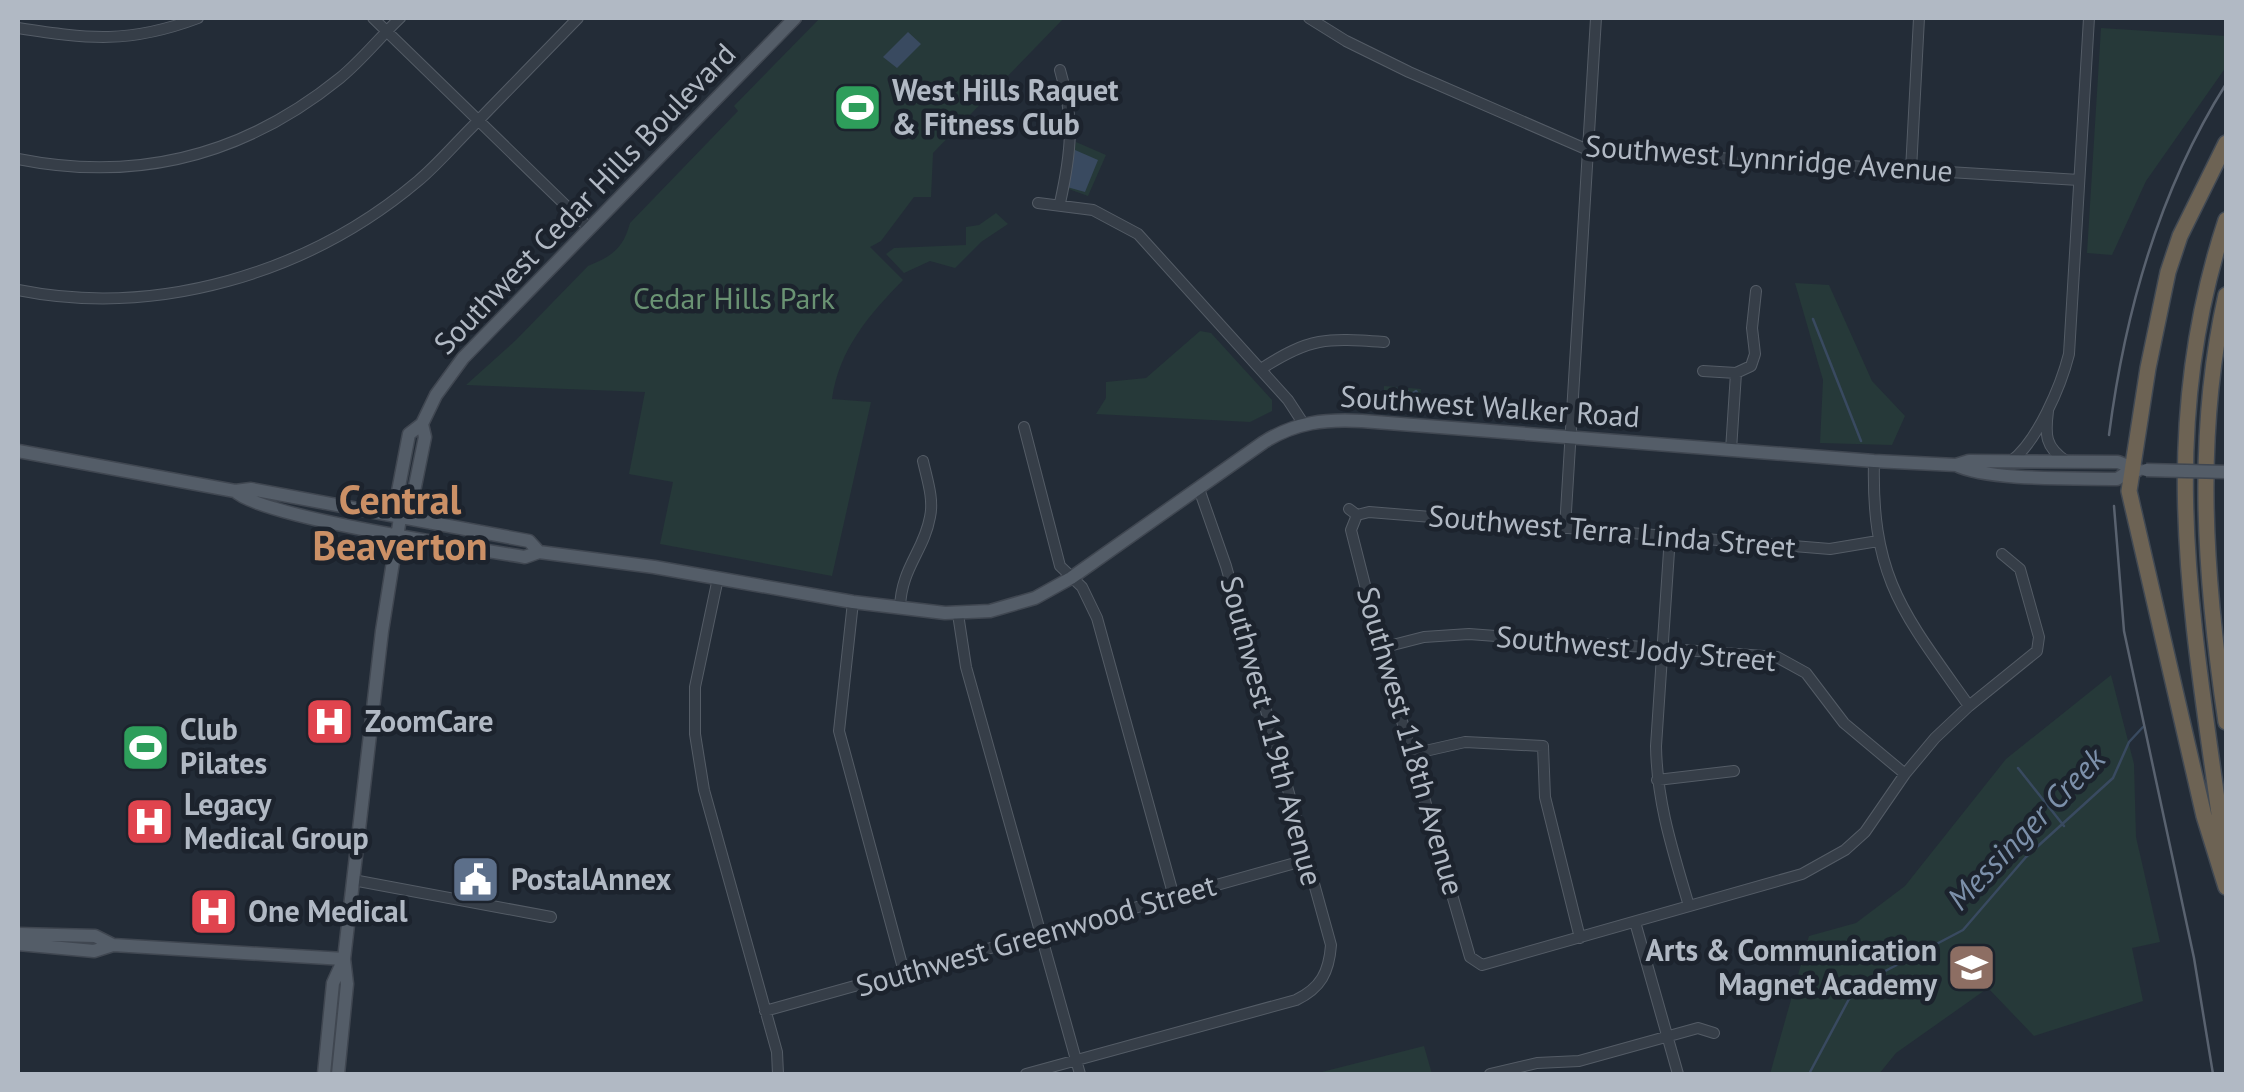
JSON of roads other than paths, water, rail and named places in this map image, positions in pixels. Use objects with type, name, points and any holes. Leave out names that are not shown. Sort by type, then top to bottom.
[{"type":"highway","points":[[2226,143],[2180,236],[2168,272],[2138,470],[2128,491],[2204,816],[2226,887]]},
{"type":"highway","points":[[2226,220],[2196,337],[2184,478],[2191,613],[2226,870]]},
{"type":"highway","points":[[2226,295],[2208,410],[2205,488],[2210,597],[2226,722]]},
{"type":"main road","name":"Southwest Cedar Hills Boulevard","points":[[338,1074],[348,984],[344,959],[380,648],[400,518],[412,506],[425,438],[422,424],[436,395],[463,358],[795,18]]},
{"type":"main road","name":"Southwest Walker Road","points":[[235,491],[243,500],[525,558],[539,552],[853,602],[958,614],[1020,604],[1071,578],[1264,442],[1303,423],[1362,420],[1874,461],[2118,462],[2138,470],[2226,472]]},
{"type":"main road","name":"Southwest Walker Road","points":[[18,451],[235,491],[251,489],[529,542],[539,552]]},
{"type":"main road","name":"Southwest Walker Road","points":[[1956,464],[1968,471],[2118,479],[2138,470]]},
{"type":"main road","points":[[18,934],[95,936],[112,945]]},
{"type":"main road","points":[[18,944],[94,951],[112,945],[344,959]]},
{"type":"main road","name":"Southwest Cedar Hills Boulevard","points":[[324,1074],[333,983],[344,959]]},
{"type":"street","points":[[18,28],[75,37],[121,38],[168,29],[198,18]]},
{"type":"street","points":[[373,18],[590,228]]},
{"type":"street","points":[[18,160],[94,170],[145,166],[239,141],[302,106],[343,76],[400,18]]},
{"type":"street","points":[[18,290],[68,297],[145,296],[215,284],[315,249],[380,210],[420,179],[578,18]]},
{"type":"street","name":"Southwest Lynnridge Avenue","points":[[1309,18],[1408,72],[1588,150],[2080,180]]},
{"type":"street","points":[[1565,528],[1596,18]]},
{"type":"street","points":[[1912,170],[1920,18]]},
{"type":"street","points":[[2011,461],[2028,446],[2048,410],[2069,354],[2089,18]]},
{"type":"street","points":[[1060,70],[1070,104],[1072,132],[1060,203]]},
{"type":"street","points":[[1038,203],[1093,210],[1138,234],[1261,369],[1303,423]]},
{"type":"street","points":[[1703,371],[1736,373],[1751,366],[1755,354],[1752,328],[1756,291]]},
{"type":"street","points":[[1261,369],[1313,341],[1384,342]]},
{"type":"street","points":[[1730,450],[1736,373]]},
{"type":"street","points":[[2048,410],[2046,440],[2050,450],[2066,462]]},
{"type":"street","points":[[1024,427],[1060,566],[1089,597],[1096,618],[1174,898]]},
{"type":"street","points":[[900,608],[907,568],[924,538],[932,510],[923,461]]},
{"type":"street","points":[[1874,461],[1878,541],[1885,571],[1902,609],[1969,706]]},
{"type":"street","name":"Southwest 119th Avenue","points":[[1076,1061],[1296,1000],[1318,987],[1325,975],[1331,945],[1222,551],[1199,489]]},
{"type":"street","name":"Southwest Terra Linda Street","points":[[1353,512],[1830,549],[1878,541]]},
{"type":"street","name":"Southwest 118th Avenue","points":[[1353,512],[1351,530],[1381,648],[1468,952],[1478,964],[1580,938]]},
{"type":"street","points":[[1670,536],[1657,780],[1660,806],[1689,906]]},
{"type":"street","points":[[1412,754],[1465,742],[1543,746],[1545,797],[1580,938],[1802,874],[1835,857],[1865,832],[1905,774],[1969,706],[2034,656],[2039,646],[2020,569],[2002,554]]},
{"type":"street","points":[[718,578],[696,687],[695,734],[704,790],[777,1052],[778,1074]]},
{"type":"street","points":[[853,602],[839,731],[904,972]]},
{"type":"street","points":[[958,614],[966,667],[1080,1074]]},
{"type":"street","name":"Southwest Jody Street","points":[[1381,648],[1424,638],[1469,634],[1777,657],[1806,673],[1856,734],[1905,774]]},
{"type":"street","points":[[1657,780],[1734,771]]},
{"type":"street","name":"Southwest Greenwood Street","points":[[766,1011],[1306,860]]},
{"type":"street","points":[[353,880],[551,917]]},
{"type":"street","points":[[1635,922],[1678,1074]]},
{"type":"street","points":[[1490,1074],[1579,1061],[1698,1028],[1714,1033]]},
{"type":"street","points":[[1026,1074],[1076,1061]]},
{"type":"water","points":[[908,32],[921,44],[897,68],[883,57]]},
{"type":"water","points":[[1075,150],[1098,160],[1085,192],[1067,187]]},
{"type":"waterway","points":[[1813,319],[1861,441]]},
{"type":"waterway","points":[[1397,389],[1402,395],[1407,390],[1410,395],[1416,391],[1419,396]]},
{"type":"waterway","name":"Messinger Creek","points":[[1809,1074],[1849,999],[1872,978],[1963,930],[2026,857],[2113,778],[2129,742],[2143,727]]},
{"type":"waterway","points":[[2018,768],[2064,826]]},
{"type":"tram line","points":[[2109,435],[2125,343],[2148,253],[2182,166],[2226,84]]},
{"type":"tram line","points":[[2114,506],[2124,631],[2194,958],[2213,1074]]},
{"type":"place","name":"West Hills Raquet & Fitness Club","points":[[857,108]]},
{"type":"place","name":"ZoomCare","points":[[330,722]]},
{"type":"place","name":"Club Pilates","points":[[145,747]]},
{"type":"place","name":"Legacy Medical Group","points":[[149,822]]},
{"type":"place","name":"PostalAnnex","points":[[476,880]]},
{"type":"place","name":"One Medical","points":[[213,912]]},
{"type":"place","name":"Arts & Communication Magnet Academy","points":[[1972,968]]},
{"type":"district","name":"Central Beaverton","points":[[400,523]]},
{"type":"park label","name":"Cedar Hills Park","points":[[734,299]]}]
